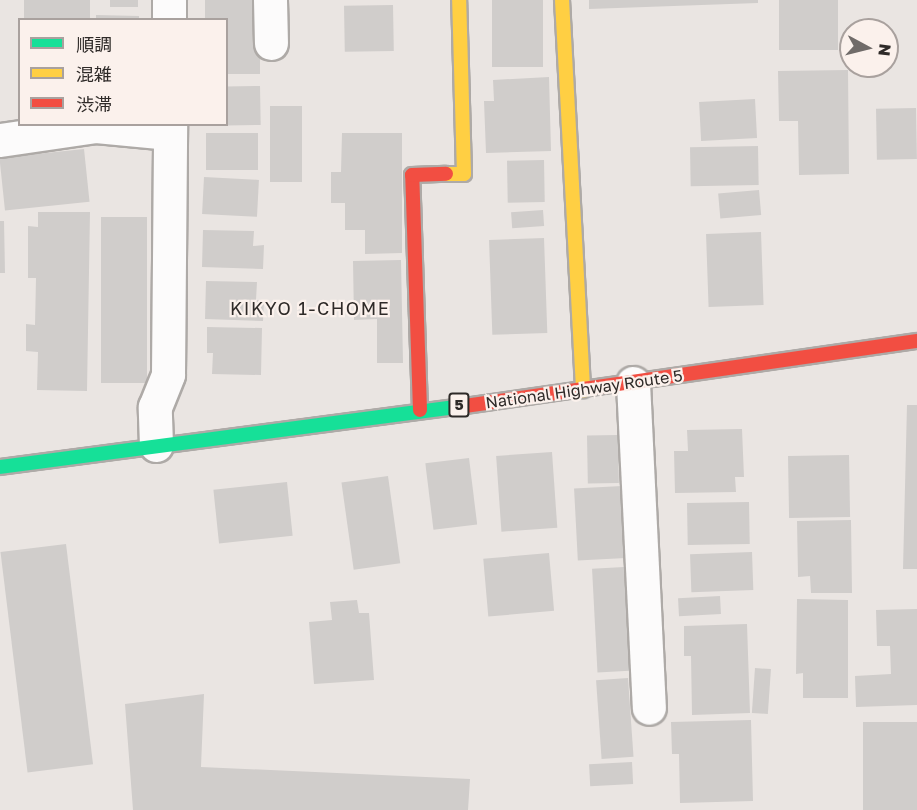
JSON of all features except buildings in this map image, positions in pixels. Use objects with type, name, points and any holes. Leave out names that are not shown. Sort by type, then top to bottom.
[{"type":"main road","points":[[420,410],[412,176],[464,174],[459,0]]},
{"type":"main road","points":[[562,0],[583,390]]},
{"type":"main road","name":"National Highway Route 5","points":[[0,467],[583,390],[917,341]]},
{"type":"street","points":[[169,0],[169,18]]},
{"type":"street","points":[[270,0],[271,43]]},
{"type":"street","points":[[0,140],[96,126],[170,129],[168,374],[155,407],[156,445]]},
{"type":"street","points":[[633,383],[650,708]]},
{"type":"traffic: fast","points":[[0,467],[458,407]]},
{"type":"traffic: slow","points":[[446,174],[464,174],[459,0]]},
{"type":"traffic: slow","points":[[562,0],[583,390]]},
{"type":"traffic: jam","points":[[420,410],[412,175],[446,174]]},
{"type":"traffic: jam","points":[[458,407],[917,341]]},
{"type":"district","name":"KIKYO 1-CHOME","points":[[310,308]]}]
